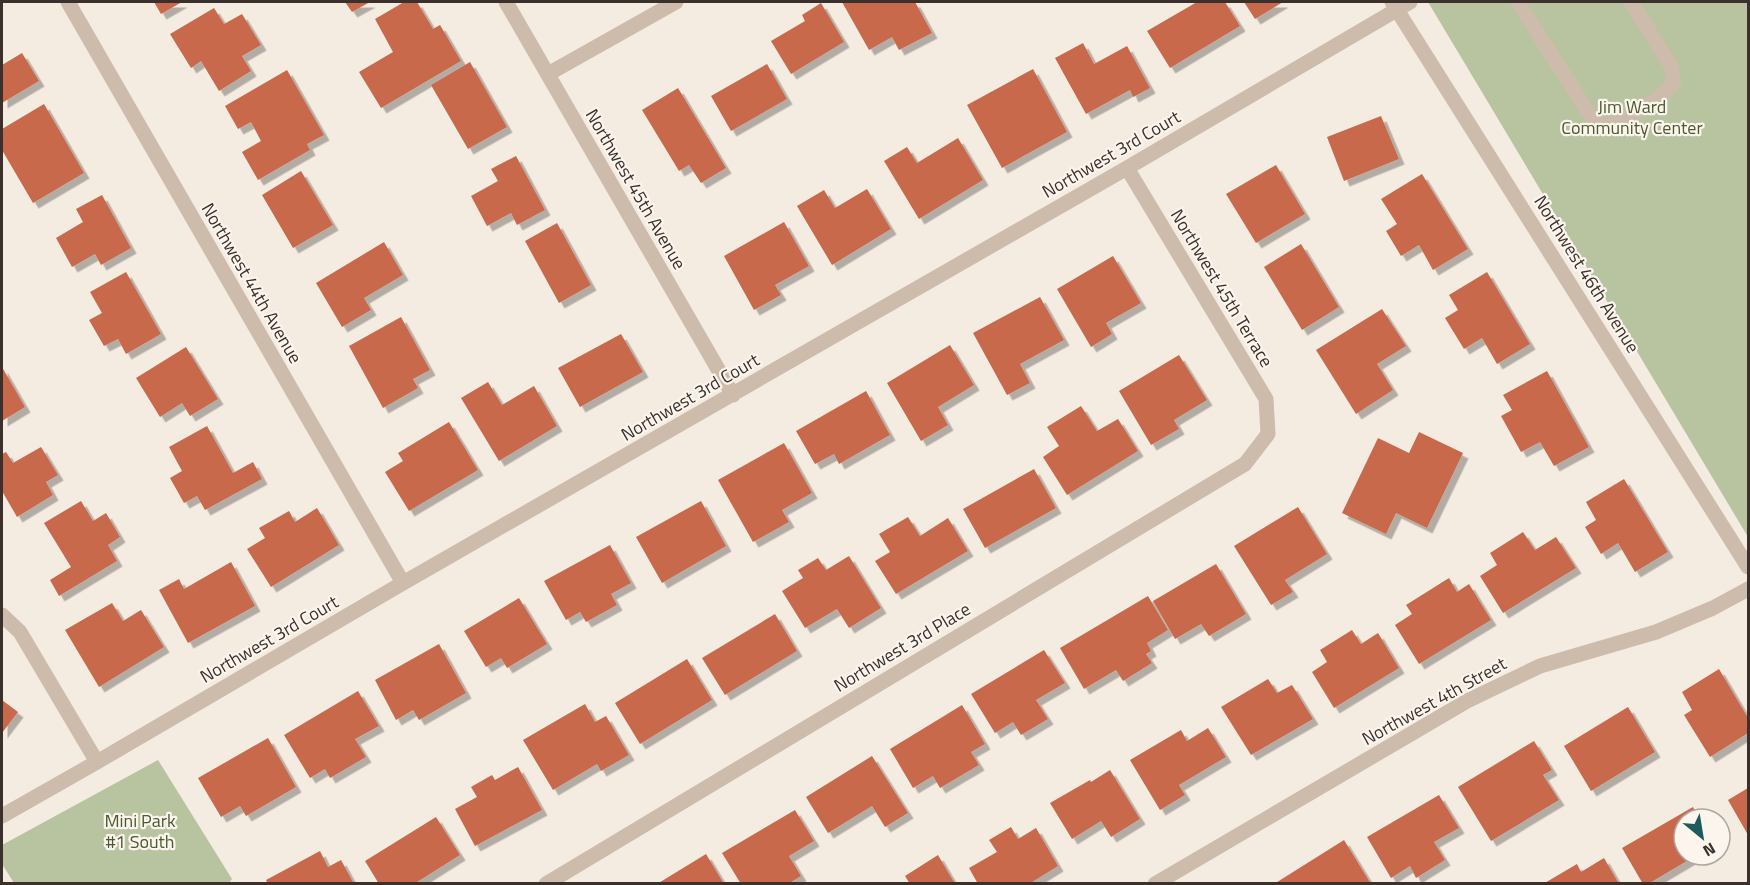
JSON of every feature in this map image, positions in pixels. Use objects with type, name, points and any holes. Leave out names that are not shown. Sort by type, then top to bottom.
[{"type":"street","name":"Northwest 44th Avenue","points":[[68,2],[403,583]]},
{"type":"street","name":"Northwest 45th Avenue","points":[[506,2],[733,395]]},
{"type":"street","points":[[548,74],[676,2]]},
{"type":"street","points":[[1518,2],[1591,117],[1602,124],[1616,124],[1661,97],[1674,82],[1671,66],[1631,2]]},
{"type":"street","name":"Northwest 3rd Court","points":[[2,816],[1127,168],[1400,4]]},
{"type":"street","name":"Northwest 46th Avenue","points":[[1400,4],[1749,567]]},
{"type":"street","name":"Northwest 45th Terrace","points":[[1127,168],[1266,399],[1268,434]]},
{"type":"street","name":"Northwest 3rd Place","points":[[546,884],[1245,464],[1268,434]]},
{"type":"street","name":"Northwest 4th Street","points":[[1155,884],[1467,701],[1540,666],[1656,632],[1713,608],[1749,589]]},
{"type":"street","points":[[2,615],[20,632],[98,762]]},
{"type":"green space","name":"Jim Ward Community Center","points":[[1428,2],[1748,2],[1748,537]]},
{"type":"green space","name":"Mini Park #1 South","points":[[158,760],[232,879],[229,883],[14,883],[2,864],[2,845]]},
{"type":"building","points":[[154,2],[182,2],[161,14]]},
{"type":"building","points":[[345,2],[370,2],[352,12]]},
{"type":"building","points":[[404,2],[417,2],[433,29],[440,25],[461,61],[381,108],[359,72],[393,52],[375,19]]},
{"type":"building","points":[[842,2],[915,2],[932,33],[899,50],[892,37],[869,50]]},
{"type":"building","points":[[1197,2],[1225,2],[1240,26],[1170,68],[1147,31]]},
{"type":"building","points":[[1244,2],[1283,2],[1255,19]]},
{"type":"building","points":[[821,3],[844,42],[791,74],[771,41],[805,21],[802,15]]},
{"type":"building","points":[[214,8],[224,24],[242,14],[261,45],[242,56],[251,71],[219,91],[201,61],[191,68],[170,34]]},
{"type":"building","points":[[1083,43],[1094,64],[1127,46],[1150,88],[1133,97],[1130,90],[1086,114],[1055,58]]},
{"type":"building","points":[[22,53],[39,81],[2,103],[2,65]]},
{"type":"building","points":[[470,62],[507,127],[468,149],[431,85]]},
{"type":"building","points":[[767,64],[787,99],[731,131],[711,96]]},
{"type":"building","points":[[1033,69],[1067,132],[1002,168],[967,105]]},
{"type":"building","points":[[287,70],[324,135],[307,144],[310,150],[258,180],[242,152],[261,141],[251,122],[238,129],[225,106]]},
{"type":"building","points":[[678,88],[726,168],[701,183],[689,165],[679,171],[642,110]]},
{"type":"building","points":[[44,104],[84,173],[33,203],[2,150],[2,129]]},
{"type":"building","points":[[1381,116],[1399,159],[1344,181],[1327,137]]},
{"type":"building","points":[[958,138],[983,180],[919,219],[884,161],[907,147],[917,163]]},
{"type":"building","points":[[516,156],[545,210],[517,225],[511,213],[487,226],[471,196],[498,181],[491,169]]},
{"type":"building","points":[[1276,165],[1305,214],[1256,243],[1226,194]]},
{"type":"building","points":[[301,171],[333,225],[293,248],[262,195]]},
{"type":"building","points":[[1422,174],[1468,249],[1433,270],[1419,245],[1401,256],[1386,231],[1397,224],[1381,199]]},
{"type":"building","points":[[867,189],[891,229],[832,265],[797,206],[824,190],[835,208]]},
{"type":"building","points":[[102,195],[131,248],[101,265],[95,254],[72,267],[56,238],[83,222],[76,209]]},
{"type":"building","points":[[784,222],[809,266],[775,285],[781,295],[754,310],[724,256]]},
{"type":"building","points":[[557,223],[591,285],[559,303],[525,241]]},
{"type":"building","points":[[384,242],[403,275],[364,298],[371,310],[342,327],[316,283]]},
{"type":"building","points":[[1301,244],[1339,307],[1302,330],[1264,267]]},
{"type":"building","points":[[1113,256],[1141,303],[1106,323],[1112,334],[1091,347],[1057,289]]},
{"type":"building","points":[[126,272],[161,334],[126,354],[118,339],[104,346],[89,320],[102,313],[90,292]]},
{"type":"building","points":[[1487,272],[1530,344],[1497,364],[1482,338],[1464,349],[1445,318],[1458,310],[1449,295]]},
{"type":"building","points":[[1040,297],[1064,340],[1020,364],[1030,383],[1007,395],[973,333]]},
{"type":"building","points":[[1382,309],[1406,346],[1377,364],[1393,390],[1356,414],[1316,350]]},
{"type":"building","points":[[401,317],[430,370],[413,379],[418,388],[383,408],[349,346]]},
{"type":"building","points":[[621,334],[643,372],[580,407],[558,368]]},
{"type":"building","points":[[950,345],[974,385],[938,407],[948,425],[921,441],[887,383]]},
{"type":"building","points":[[186,347],[218,399],[190,416],[182,403],[160,417],[136,378]]},
{"type":"building","points":[[1179,355],[1207,400],[1174,420],[1179,429],[1151,445],[1119,391]]},
{"type":"building","points":[[2,367],[25,407],[2,421]]},
{"type":"building","points":[[1547,371],[1589,447],[1554,466],[1540,442],[1521,452],[1501,416],[1512,410],[1503,395]]},
{"type":"building","points":[[488,382],[502,405],[534,386],[557,426],[499,461],[461,398]]},
{"type":"building","points":[[866,391],[890,435],[839,464],[834,454],[815,464],[796,431]]},
{"type":"building","points":[[1081,406],[1097,431],[1118,419],[1138,451],[1067,495],[1043,457],[1059,446],[1047,427]]},
{"type":"building","points":[[449,422],[478,470],[409,511],[385,472],[403,461],[398,453]]},
{"type":"building","points":[[207,426],[233,473],[253,462],[262,479],[205,510],[197,496],[184,503],[170,478],[182,471],[169,447]]},
{"type":"building","points":[[1419,432],[1463,453],[1427,528],[1396,513],[1386,534],[1342,513],[1378,438],[1409,453]]},
{"type":"building","points":[[784,443],[812,493],[782,510],[789,522],[753,542],[718,480]]},
{"type":"building","points":[[41,447],[58,475],[46,482],[53,495],[17,517],[2,491],[2,454],[6,452],[13,463]]},
{"type":"building","points":[[1034,469],[1056,508],[985,548],[963,509]]},
{"type":"building","points":[[1624,479],[1668,552],[1635,572],[1618,543],[1601,554],[1585,527],[1596,520],[1586,502]]},
{"type":"building","points":[[81,501],[93,521],[106,513],[120,537],[108,545],[117,561],[59,596],[50,580],[71,567],[44,523]]},
{"type":"building","points":[[701,501],[726,546],[662,583],[636,537]]},
{"type":"building","points":[[1298,507],[1327,554],[1285,580],[1293,592],[1271,605],[1234,546]]},
{"type":"building","points":[[317,508],[339,545],[271,587],[247,549],[265,538],[259,528],[289,511],[295,522]]},
{"type":"building","points":[[908,517],[920,536],[948,518],[968,551],[896,594],[875,561],[890,552],[879,534]]},
{"type":"building","points":[[1523,532],[1535,550],[1556,537],[1576,568],[1503,613],[1480,576],[1497,565],[1490,553]]},
{"type":"building","points":[[610,545],[631,583],[611,594],[617,605],[586,622],[580,612],[566,620],[544,581]]},
{"type":"building","points":[[849,556],[881,608],[849,628],[837,609],[805,628],[782,591],[803,578],[798,570],[818,558],[826,570]]},
{"type":"building","points":[[231,562],[255,606],[188,643],[159,590],[179,579],[184,589]]},
{"type":"building","points":[[1216,564],[1246,614],[1209,636],[1201,624],[1175,639],[1153,601]]},
{"type":"building","points":[[1449,578],[1457,592],[1469,584],[1491,620],[1419,664],[1395,625],[1412,614],[1406,605]]},
{"type":"building","points":[[1148,596],[1168,630],[1147,643],[1151,651],[1146,654],[1152,663],[1123,681],[1116,670],[1084,689],[1060,648]]},
{"type":"building","points":[[519,598],[547,644],[507,668],[501,658],[486,667],[464,631]]},
{"type":"building","points":[[112,603],[123,621],[141,610],[164,647],[99,687],[65,630]]},
{"type":"building","points":[[775,614],[797,651],[725,695],[702,658]]},
{"type":"building","points":[[1352,630],[1361,644],[1378,633],[1399,668],[1334,708],[1312,672],[1327,662],[1320,650]]},
{"type":"building","points":[[439,644],[466,693],[419,720],[413,710],[396,720],[375,680]]},
{"type":"building","points":[[1044,650],[1065,683],[1036,700],[1048,719],[1021,735],[1013,722],[995,733],[971,694]]},
{"type":"building","points":[[687,659],[712,700],[640,744],[615,703]]},
{"type":"building","points":[[1719,669],[1748,718],[1748,733],[1710,757],[1684,715],[1692,710],[1682,692]]},
{"type":"building","points":[[1268,679],[1277,693],[1292,685],[1313,719],[1251,755],[1221,707]]},
{"type":"building","points":[[358,691],[379,726],[355,739],[366,757],[330,778],[325,769],[310,778],[284,735]]},
{"type":"building","points":[[2,700],[18,712],[2,733]]},
{"type":"building","points":[[585,704],[595,722],[606,716],[629,755],[601,771],[597,764],[553,790],[523,740]]},
{"type":"building","points":[[962,705],[985,744],[971,752],[979,765],[940,788],[933,776],[913,788],[890,749]]},
{"type":"building","points":[[1628,707],[1655,752],[1591,791],[1564,746]]},
{"type":"building","points":[[1208,728],[1226,757],[1179,785],[1185,795],[1160,810],[1130,760],[1181,730],[1187,741]]},
{"type":"building","points":[[268,738],[296,787],[246,816],[240,806],[221,817],[198,778]]},
{"type":"building","points":[[1534,741],[1552,770],[1543,775],[1559,800],[1491,841],[1458,787]]},
{"type":"building","points":[[872,756],[908,813],[885,827],[872,806],[828,833],[806,797]]},
{"type":"building","points":[[518,767],[542,810],[475,846],[455,809],[477,797],[471,787],[492,775],[495,780]]},
{"type":"building","points":[[1110,770],[1140,819],[1111,837],[1101,821],[1072,839],[1050,803]]},
{"type":"building","points":[[1748,788],[1748,835],[1732,807],[1728,800]]},
{"type":"building","points":[[1439,795],[1459,828],[1434,842],[1445,860],[1416,878],[1410,866],[1391,878],[1367,837]]},
{"type":"building","points":[[795,810],[814,841],[789,856],[801,876],[788,884],[763,884],[762,882],[760,884],[741,884],[722,853]]},
{"type":"building","points":[[436,817],[460,855],[414,884],[379,884],[365,861]]},
{"type":"building","points":[[1672,819],[1672,867],[1677,867],[1648,884],[1643,884],[1622,848]]},
{"type":"building","points":[[1011,827],[1018,839],[1036,828],[1058,866],[1029,884],[978,884],[969,868],[997,852],[989,840]]},
{"type":"building","points":[[1344,840],[1371,884],[1274,884]]},
{"type":"building","points":[[320,851],[328,867],[341,860],[354,884],[268,884],[266,880]]},
{"type":"building","points":[[706,854],[724,884],[657,884]]},
{"type":"building","points":[[938,855],[955,884],[910,884],[905,876]]},
{"type":"building","points":[[1604,858],[1619,884],[1543,884],[1577,864],[1581,872]]}]
